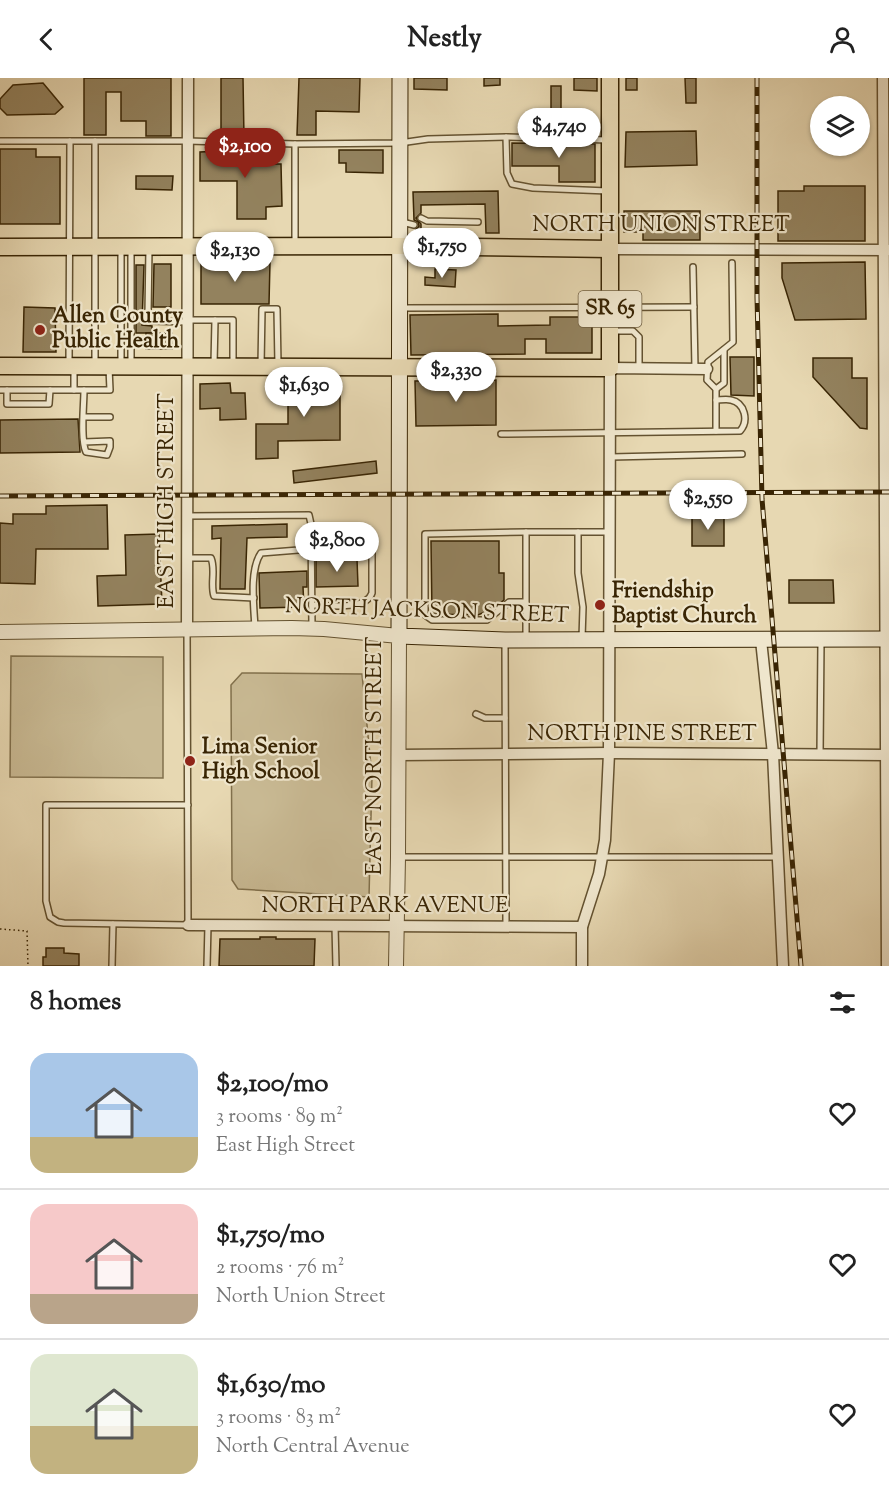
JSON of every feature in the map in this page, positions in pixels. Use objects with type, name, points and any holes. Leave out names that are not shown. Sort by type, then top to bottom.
[{"type":"main road","name":"EAST NORTH STREET","points":[[399,636],[400,246],[409,222],[400,142],[400,78]]},
{"type":"main road","name":"SR 65","points":[[610,78],[610,368]]},
{"type":"main road","name":"NORTH UNION STREET","points":[[0,247],[400,246],[610,249]]},
{"type":"main road","points":[[0,366],[610,368]]},
{"type":"main road","name":"NORTH JACKSON STREET","points":[[399,636],[505,640],[887,639]]},
{"type":"street","name":"EAST HIGH STREET","points":[[187,629],[188,78]]},
{"type":"street","points":[[883,78],[886,140],[887,359],[888,882],[886,966]]},
{"type":"street","name":"NORTH UNION STREET","points":[[610,249],[886,250]]},
{"type":"street","points":[[582,966],[582,927],[593,897],[605,840],[609,753],[612,433],[610,368],[707,369]]},
{"type":"street","name":"NORTH JACKSON STREET","points":[[0,632],[255,628],[312,629],[399,636]]},
{"type":"street","name":"EAST NORTH STREET","points":[[396,966],[399,636]]},
{"type":"street","points":[[761,640],[773,754],[783,966]]},
{"type":"street","name":"NORTH PINE STREET","points":[[399,755],[609,753],[886,755]]},
{"type":"street","name":"NORTH PARK AVENUE","points":[[188,925],[582,927]]},
{"type":"lane","points":[[506,137],[507,173],[512,184],[533,188],[610,191]]},
{"type":"lane","points":[[0,141],[188,141],[295,144],[506,137],[610,140]]},
{"type":"lane","points":[[70,141],[69,248],[71,366],[74,390]]},
{"type":"lane","points":[[95,141],[94,248],[114,366]]},
{"type":"lane","points":[[295,144],[295,247]]},
{"type":"lane","points":[[423,222],[478,222]]},
{"type":"lane","points":[[114,366],[126,248]]},
{"type":"lane","points":[[0,390],[110,390],[126,248]]},
{"type":"lane","points":[[149,248],[148,314],[151,321],[233,320],[233,366]]},
{"type":"lane","points":[[717,431],[716,389],[707,380],[707,369],[708,362],[733,342],[732,263]]},
{"type":"lane","points":[[693,267],[695,369]]},
{"type":"lane","points":[[400,308],[694,307]]},
{"type":"lane","points":[[262,309],[277,309],[269,366],[262,309]]},
{"type":"lane","points":[[214,367],[215,320]]},
{"type":"lane","points":[[610,331],[633,331],[639,337],[639,368]]},
{"type":"lane","points":[[716,389],[724,382],[724,350]]},
{"type":"lane","points":[[7,390],[7,404],[49,404],[50,390]]},
{"type":"lane","points":[[84,390],[84,441],[86,452],[106,455],[110,447],[110,441],[84,441]]},
{"type":"lane","points":[[501,434],[740,431],[744,423],[745,412],[742,407],[731,400],[716,400]]},
{"type":"lane","points":[[84,417],[110,417]]},
{"type":"lane","points":[[611,458],[742,454]]},
{"type":"lane","points":[[187,516],[309,515],[312,524],[312,629]]},
{"type":"lane","points":[[526,532],[526,640]]},
{"type":"lane","points":[[578,532],[578,573],[583,607],[582,640]]},
{"type":"lane","points":[[525,602],[509,602],[487,620],[432,620],[424,615],[425,534],[611,532]]},
{"type":"lane","points":[[255,628],[256,564],[261,553],[312,546],[370,544],[372,582],[370,598],[362,604],[312,605]]},
{"type":"lane","points":[[187,558],[210,558],[213,564],[214,596],[254,598]]},
{"type":"lane","name":"EAST HIGH STREET","points":[[187,629],[188,925]]},
{"type":"lane","points":[[820,639],[820,754]]},
{"type":"lane","points":[[505,640],[506,926]]},
{"type":"lane","points":[[476,714],[485,718],[505,718]]},
{"type":"lane","points":[[188,805],[46,805],[46,901],[50,917],[64,923],[188,925]]},
{"type":"lane","points":[[398,857],[778,857]]},
{"type":"lane","points":[[112,966],[113,924]]},
{"type":"lane","points":[[207,966],[208,925]]},
{"type":"lane","points":[[335,926],[336,966]]},
{"type":"path","points":[[0,929],[27,931],[28,966]]},
{"type":"shaded area","points":[[11,656],[163,657],[163,778],[10,777]]},
{"type":"shaded area","points":[[242,673],[362,674],[372,776],[369,897],[238,889],[232,880],[231,685]]},
{"type":"building","points":[[84,78],[171,78],[171,136],[146,136],[146,121],[121,121],[121,92],[106,92],[106,135],[84,135]]},
{"type":"building","points":[[221,78],[243,78],[244,138],[221,137]]},
{"type":"building","points":[[299,78],[360,78],[359,112],[316,111],[316,135],[297,135]]},
{"type":"building","points":[[414,78],[447,78],[447,90],[414,89]]},
{"type":"building","points":[[484,78],[500,78],[500,85],[484,86]]},
{"type":"building","points":[[574,78],[597,78],[597,91],[574,90]]},
{"type":"building","points":[[626,78],[637,78],[637,90],[626,90]]},
{"type":"building","points":[[685,78],[696,78],[696,103],[686,103]]},
{"type":"building","points":[[43,83],[63,107],[55,114],[7,115],[0,108],[0,99],[13,85]]},
{"type":"building","points":[[551,86],[561,86],[561,134],[551,133]]},
{"type":"building","points":[[696,131],[697,165],[625,167],[626,132]]},
{"type":"building","points":[[512,143],[595,144],[595,182],[559,182],[559,166],[512,166]]},
{"type":"building","points":[[221,147],[244,147],[244,151],[265,151],[265,164],[281,164],[282,206],[266,207],[266,219],[237,219],[237,181],[200,181],[200,152],[221,151]]},
{"type":"building","points":[[0,149],[36,149],[36,157],[60,157],[60,224],[0,224]]},
{"type":"building","points":[[339,150],[383,150],[383,173],[346,172],[346,163],[339,163]]},
{"type":"building","points":[[136,176],[173,176],[172,190],[136,189]]},
{"type":"building","points":[[804,186],[865,186],[865,241],[778,241],[778,191],[804,191]]},
{"type":"building","points":[[498,191],[499,233],[486,233],[485,204],[421,205],[421,213],[416,218],[421,224],[421,232],[414,232],[419,226],[414,220],[413,192]]},
{"type":"building","points":[[624,211],[700,211],[700,240],[643,240],[643,232],[624,232]]},
{"type":"building","points":[[201,261],[270,262],[269,304],[201,304]]},
{"type":"building","points":[[865,262],[866,319],[795,320],[782,278],[782,263]]},
{"type":"building","points":[[154,264],[171,264],[171,307],[153,307]]},
{"type":"building","points":[[136,265],[144,265],[142,325],[152,326],[152,333],[136,333]]},
{"type":"building","points":[[435,269],[456,270],[455,287],[425,285],[425,277],[435,278]]},
{"type":"building","name":"Allen County Public Health","points":[[24,307],[55,308],[56,352],[23,352]]},
{"type":"building","points":[[498,314],[498,326],[550,325],[550,317],[592,317],[592,353],[546,353],[546,339],[525,339],[525,354],[411,355],[410,315]]},
{"type":"building","points":[[146,333],[172,333],[172,349],[146,349]]},
{"type":"building","points":[[730,357],[754,357],[754,396],[731,395]]},
{"type":"building","points":[[813,358],[852,358],[852,378],[867,378],[867,429],[860,428],[813,377]]},
{"type":"building","points":[[496,380],[496,425],[416,426],[415,381]]},
{"type":"building","points":[[288,382],[340,382],[340,440],[278,441],[278,458],[256,459],[256,424],[288,424]]},
{"type":"building","points":[[230,383],[231,393],[245,393],[246,419],[220,420],[220,408],[200,409],[200,384]]},
{"type":"building","points":[[78,419],[80,452],[0,453],[0,420]]},
{"type":"building","points":[[376,461],[377,473],[294,483],[293,471]]},
{"type":"building","points":[[107,505],[108,549],[36,549],[35,584],[0,583],[0,523],[13,524],[13,514],[46,514],[46,506]]},
{"type":"building","points":[[692,516],[724,516],[724,546],[692,546]]},
{"type":"building","points":[[287,524],[287,537],[247,538],[245,589],[220,589],[221,538],[212,539],[212,526]]},
{"type":"building","points":[[159,534],[162,604],[98,606],[97,576],[126,575],[125,535]]},
{"type":"building","points":[[431,541],[499,541],[499,573],[504,573],[504,600],[494,608],[478,615],[432,614]]},
{"type":"building","points":[[357,559],[358,586],[316,587],[316,560]]},
{"type":"building","points":[[307,571],[307,587],[303,587],[304,607],[260,608],[259,573]]},
{"type":"building","points":[[789,580],[833,580],[834,603],[789,603]]},
{"type":"building","points":[[260,937],[315,939],[314,966],[219,966],[220,939],[260,939]]},
{"type":"building","points":[[46,948],[64,948],[64,953],[79,954],[79,966],[43,966]]},
{"type":"railway","points":[[757,78],[757,297],[762,499],[801,966]]},
{"type":"railway","points":[[0,496],[889,492]]},
{"type":"place","name":"Allen County Public Health","points":[[40,330]]},
{"type":"place","name":"Friendship Baptist Church","points":[[600,605]]},
{"type":"place","name":"Lima Senior High School","points":[[190,761]]}]
